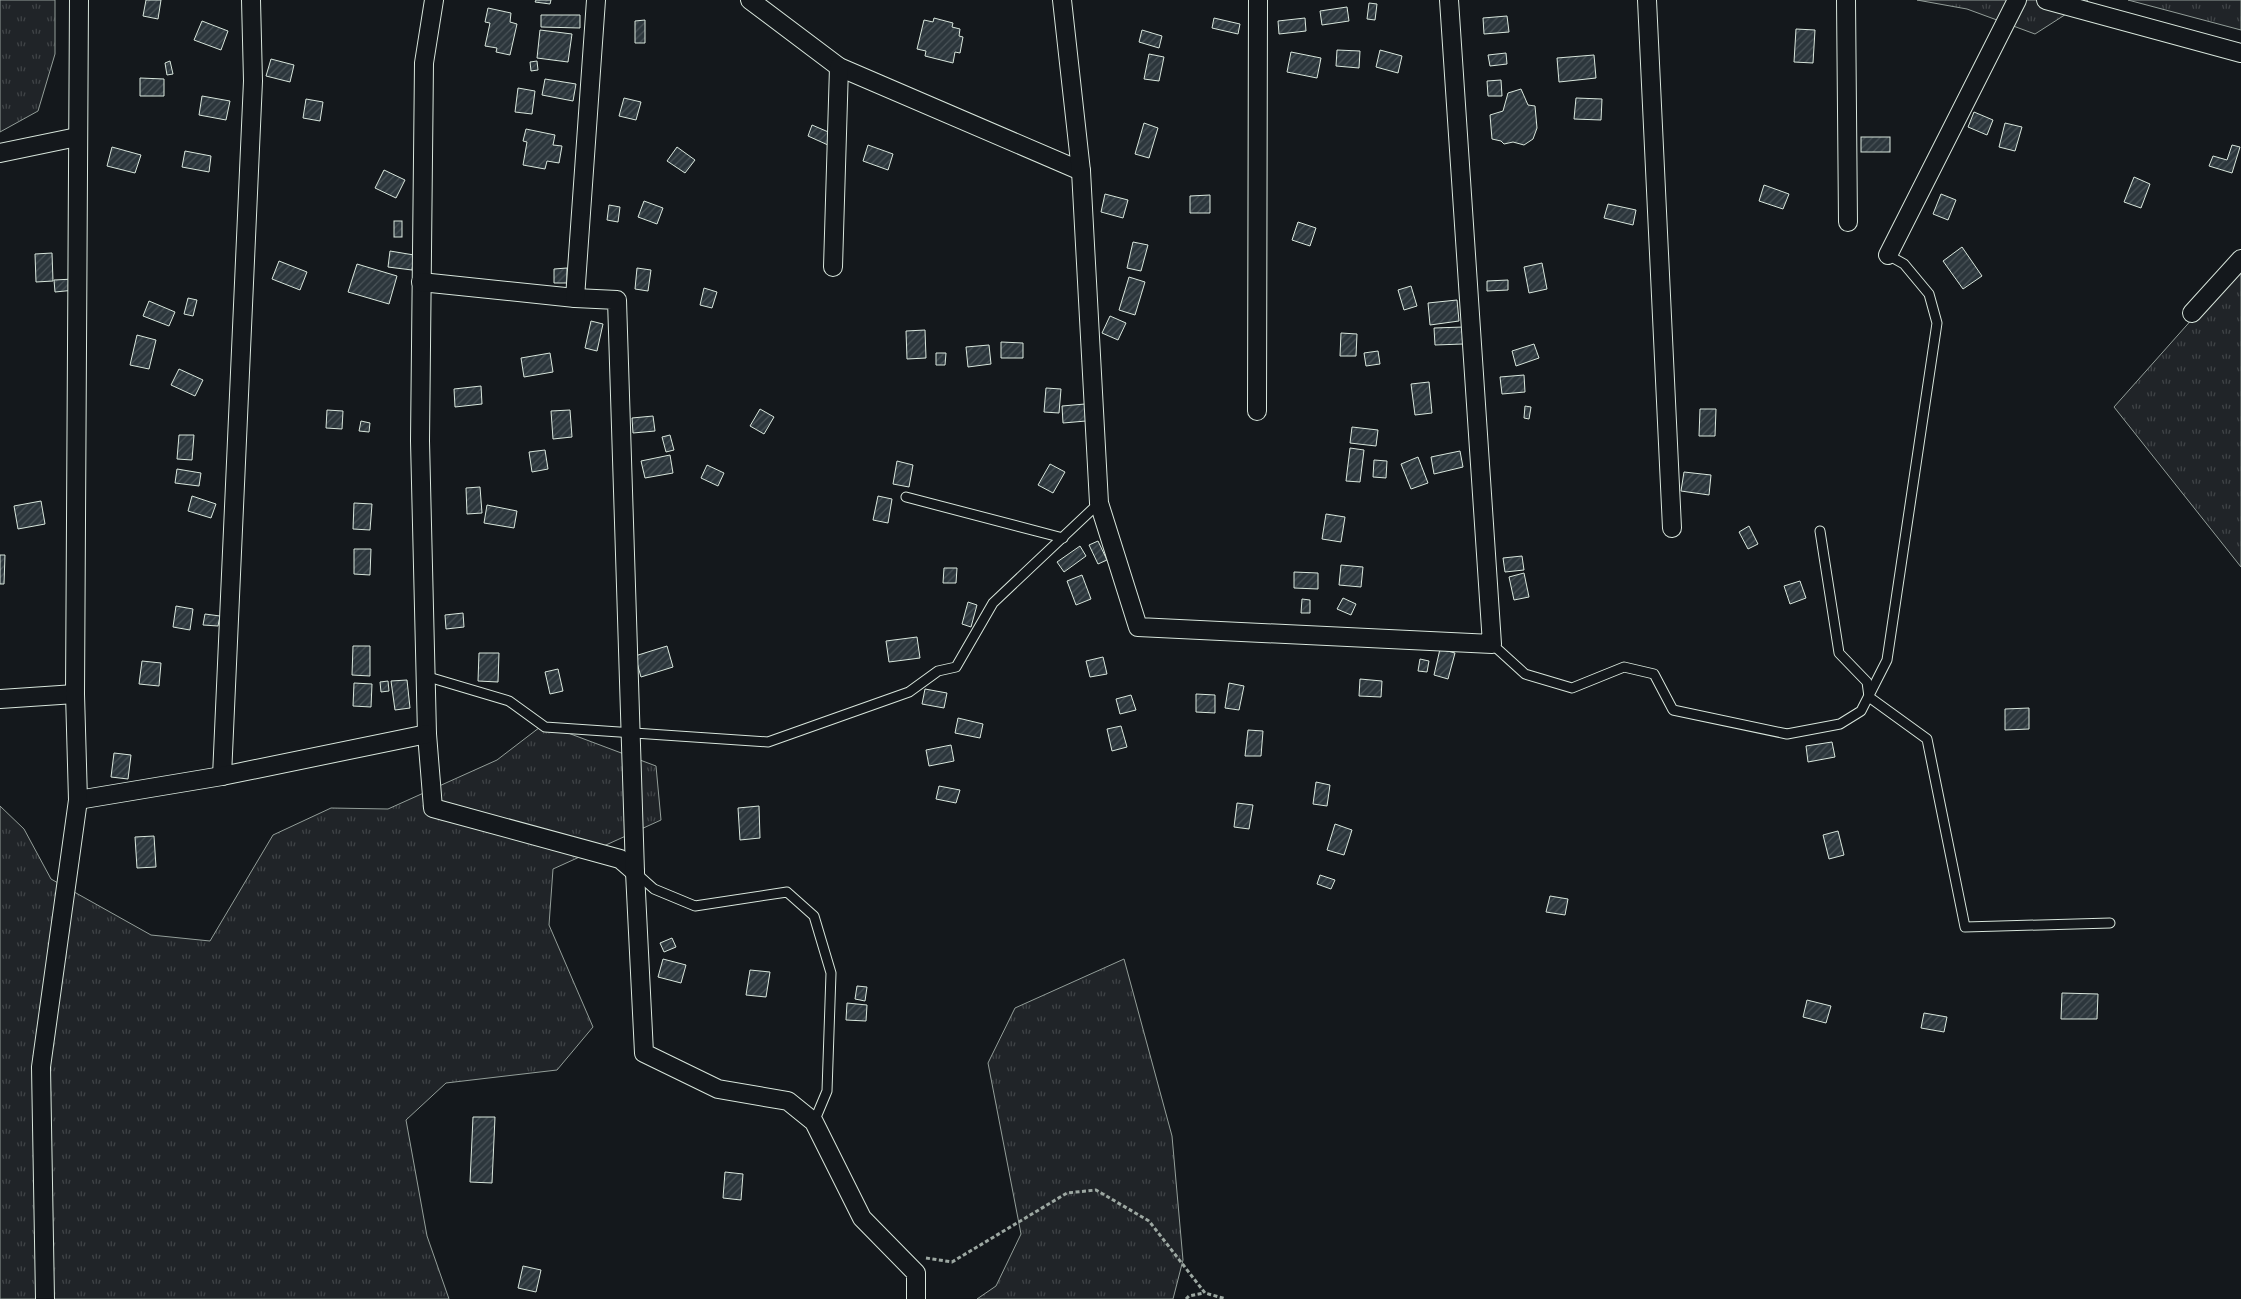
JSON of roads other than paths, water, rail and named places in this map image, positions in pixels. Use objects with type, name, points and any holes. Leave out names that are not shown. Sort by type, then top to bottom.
[{"type":"street","points":[[45,1299],[40,1067],[78,800],[75,694],[79,0]]},
{"type":"street","points":[[222,776],[253,81],[251,0]]},
{"type":"street","points":[[434,0],[424,63],[420,441],[427,734],[433,808],[620,859],[635,872]]},
{"type":"street","points":[[575,298],[596,0]]},
{"type":"street","points":[[750,0],[839,67],[1081,172]]},
{"type":"street","points":[[1062,0],[1081,172],[1099,504],[1138,627],[1492,644],[1449,0]]},
{"type":"street","points":[[1257,411],[1258,0]]},
{"type":"street","points":[[1647,0],[1672,528]]},
{"type":"street","points":[[1846,0],[1848,222]]},
{"type":"street","points":[[1888,255],[2017,0]]},
{"type":"street","points":[[2046,0],[2241,53]]},
{"type":"street","points":[[833,267],[839,67]]},
{"type":"street","points":[[0,152],[77,137]]},
{"type":"street","points":[[2192,313],[2241,259]]},
{"type":"street","points":[[421,282],[575,298],[617,300],[635,872],[644,1053],[718,1089],[788,1101],[814,1122],[862,1218],[916,1272],[916,1299]]},
{"type":"street","points":[[0,699],[75,694]]},
{"type":"street","points":[[78,800],[222,776],[427,734]]},
{"type":"lane","points":[[1492,644],[1525,674],[1572,688],[1624,667],[1639,670],[1654,674],[1674,710],[1787,734],[1840,724],[1861,711],[1887,660],[1937,323],[1929,294],[1904,264],[1888,255]]},
{"type":"lane","points":[[906,497],[1063,538]]},
{"type":"lane","points":[[425,676],[509,701],[545,727],[768,742],[909,692],[938,672],[956,667],[993,603],[1099,504]]},
{"type":"lane","points":[[1820,531],[1840,653],[1867,682],[1868,697]]},
{"type":"lane","points":[[1868,697],[1927,739],[1965,926],[2110,924]]},
{"type":"lane","points":[[635,872],[654,889],[695,906],[787,892],[814,916],[830,973],[828,1091],[814,1122]]}]
